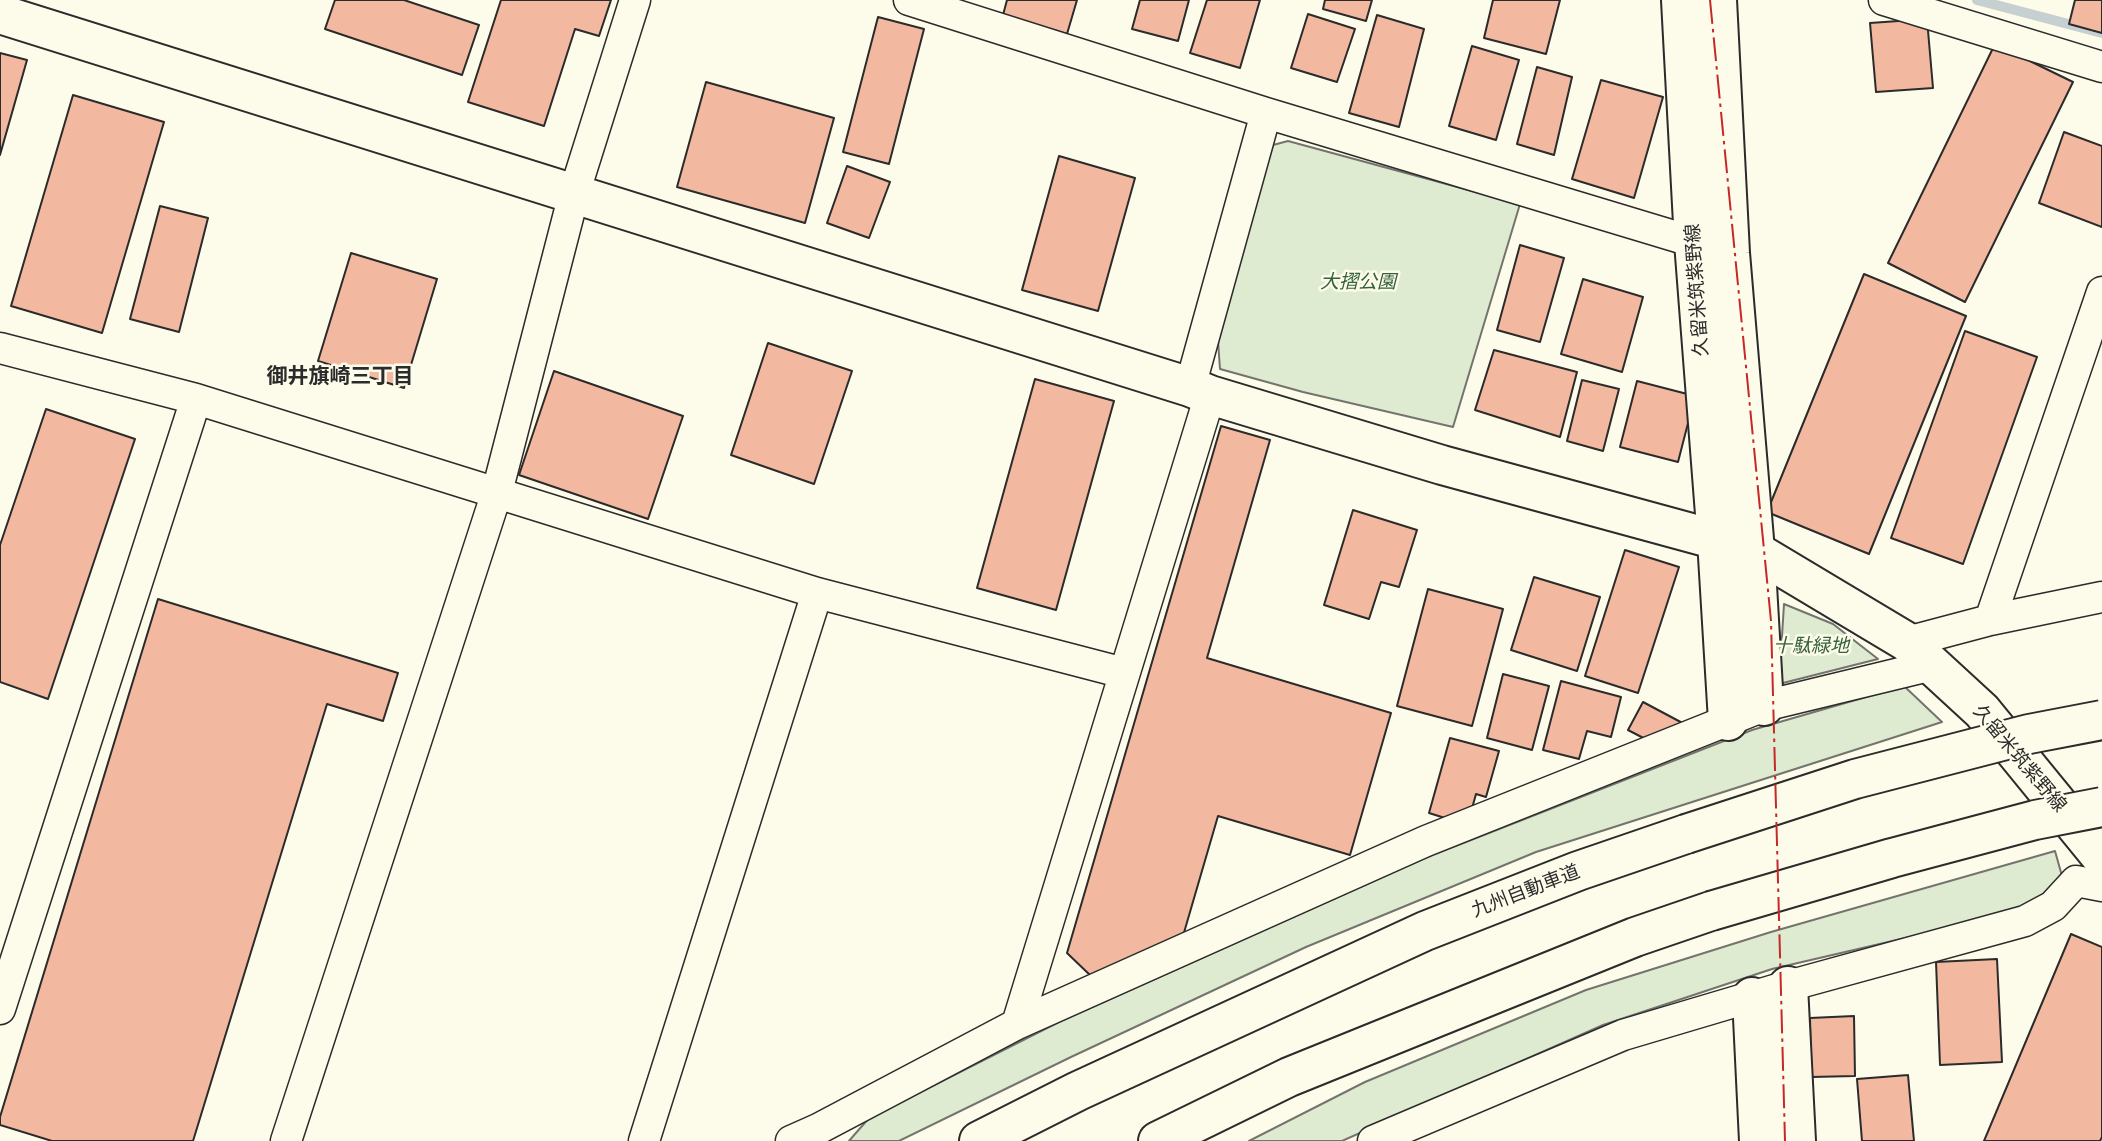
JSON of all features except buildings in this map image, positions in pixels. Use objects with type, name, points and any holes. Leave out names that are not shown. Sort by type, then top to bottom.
[{"type":"main road","name":"久留米筑紫野線","points":[[1681,0],[1694,242],[1717,540],[1755,551],[1920,654],[1982,711],[2102,858]]},
{"type":"main road","name":"久留米筑紫野線","points":[[1717,0],[1730,253],[1755,551]]},
{"type":"main road","points":[[0,14],[1200,391],[1442,465],[1717,540],[1728,721]]},
{"type":"main road","points":[[1755,551],[1765,706]]},
{"type":"main road","name":"九州自動車道","points":[[979,1141],[1078,1091],[1425,931],[1578,871],[1855,779],[2029,734],[2102,720]]},
{"type":"main road","points":[[1158,1141],[1289,1077],[1635,937],[1711,911],[1892,858],[2035,820],[2102,807]]},
{"type":"main road","points":[[1211,1141],[1298,1095],[1635,937]]},
{"type":"main road","points":[[1788,986],[1796,1141]]},
{"type":"main road","points":[[1752,997],[1759,1141]]},
{"type":"street","points":[[286,1141],[497,492],[574,194],[635,0]]},
{"type":"street","points":[[909,0],[1266,113],[1694,242]]},
{"type":"street","points":[[1884,0],[2102,66]]},
{"type":"street","points":[[1017,1024],[1124,673],[1200,391],[1266,113]]},
{"type":"street","points":[[1990,620],[2102,292]]},
{"type":"street","points":[[0,348],[196,399],[817,593],[1124,673]]},
{"type":"street","points":[[0,1009],[196,399]]},
{"type":"street","points":[[644,1141],[817,593]]},
{"type":"street","points":[[791,1141],[822,1135],[1017,1024],[1426,841],[1765,706],[1920,654],[1990,620],[2102,597]]},
{"type":"street","points":[[1373,1141],[1408,1134],[1623,1035],[1788,986],[2025,921],[2053,906],[2076,881],[2102,886]]},
{"type":"green space","name":"大摺公園","points":[[1288,141],[1520,204],[1453,427],[1303,392],[1220,369],[1217,327],[1273,145]]},
{"type":"green space","name":"十駄緑地","points":[[1784,604],[1833,624],[1878,659],[1779,684]]},
{"type":"green space","points":[[1904,686],[1942,722],[1536,852],[1306,947],[899,1141],[849,1141],[869,1118],[1059,1022],[1425,858],[1752,730]]},
{"type":"green space","points":[[2055,851],[2062,876],[2043,906],[1772,969],[1603,1025],[1342,1141],[1249,1141],[1365,1082],[1586,990],[1771,932]]},
{"type":"waterway","points":[[1977,0],[2102,33]]},
{"type":"power","points":[[1710,0],[1771,621],[1785,1141]]},
{"type":"district","name":"御井旗崎三丁目","points":[[340,378]]}]
